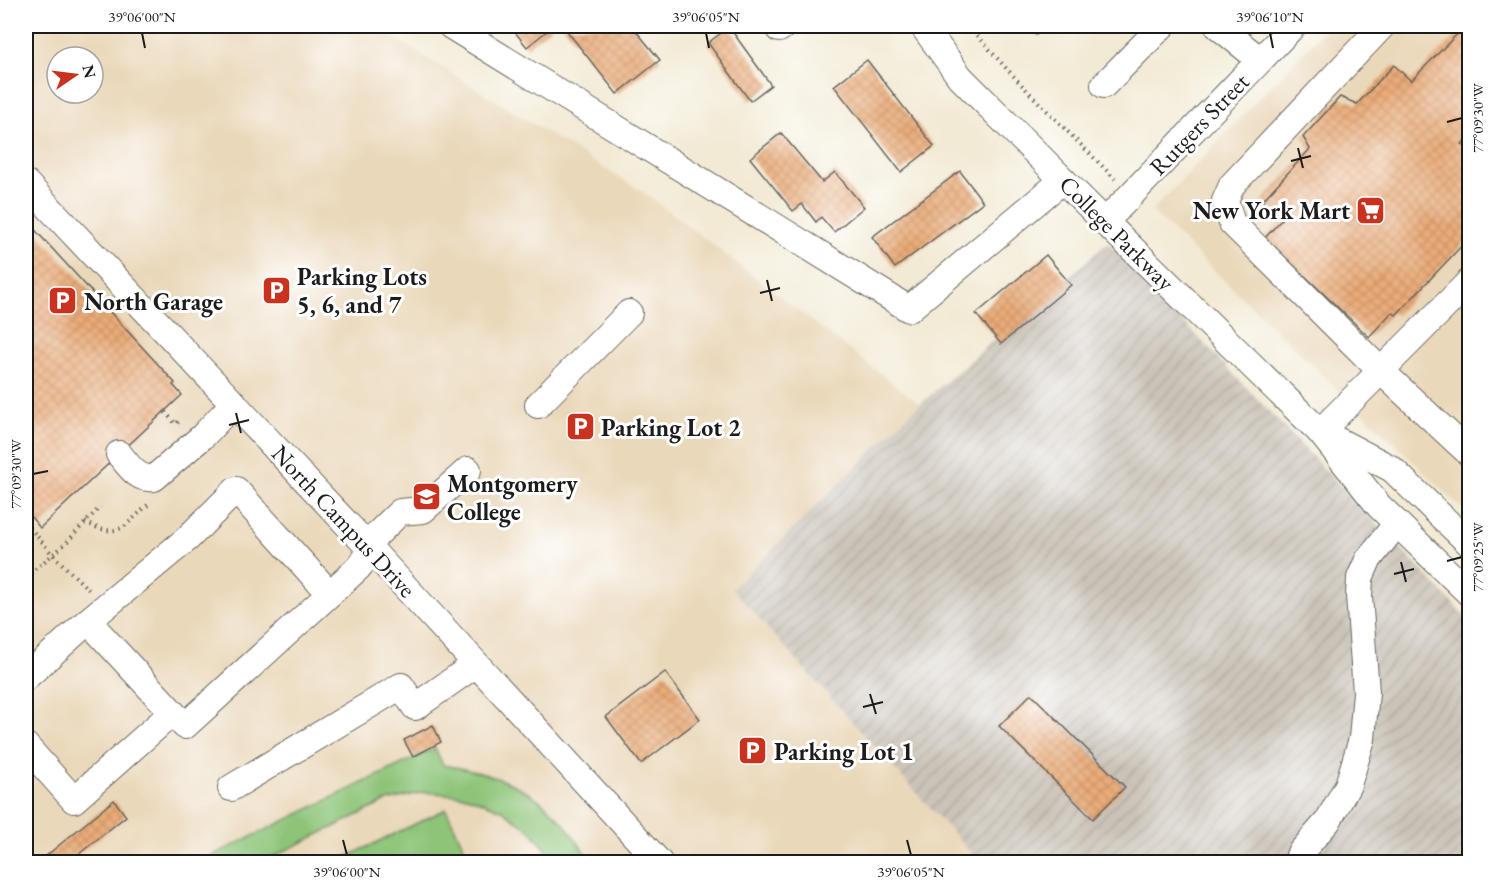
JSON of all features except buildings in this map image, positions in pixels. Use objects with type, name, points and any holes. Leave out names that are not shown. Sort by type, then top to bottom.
[{"type":"street","points":[[451,26],[909,309],[1063,180]]},
{"type":"street","name":"College Parkway","points":[[923,26],[960,77],[1320,432],[1379,506],[1470,594]]},
{"type":"street","points":[[1104,85],[1162,26]]},
{"type":"street","points":[[1218,26],[1260,60]]},
{"type":"street","name":"Rutgers Street","points":[[1105,222],[1293,26]]},
{"type":"street","points":[[1382,26],[1232,185],[1225,201],[1232,223],[1470,454]]},
{"type":"street","name":"North Campus Drive","points":[[26,183],[234,403],[659,862]]},
{"type":"street","points":[[1320,432],[1470,281]]},
{"type":"street","points":[[538,405],[629,313]]},
{"type":"street","points":[[119,454],[137,475],[143,478],[154,478],[203,436],[234,403]]},
{"type":"street","name":"College Parkway","points":[[1320,432],[1392,469],[1470,544]]},
{"type":"street","points":[[97,614],[172,714],[186,726],[358,568],[369,548],[400,512],[423,510],[468,470]]},
{"type":"street","points":[[26,677],[188,538],[237,490],[329,593]]},
{"type":"street","points":[[1297,862],[1300,854],[1328,821],[1348,785],[1362,739],[1366,692],[1359,596],[1360,578],[1368,560],[1397,523]]},
{"type":"street","points":[[231,788],[401,686],[415,707],[476,664]]},
{"type":"street","points":[[26,746],[74,800],[172,714]]},
{"type":"path","points":[[970,26],[1038,104],[1131,195]]},
{"type":"path","points":[[165,412],[176,424],[182,419]]},
{"type":"path","points":[[26,577],[65,544],[100,507]]},
{"type":"path","points":[[26,524],[52,554],[97,614]]},
{"type":"shaded area","name":"Montgomery College","points":[[26,26],[375,26],[649,196],[920,404],[732,589],[979,862],[26,862]]},
{"type":"shaded area","points":[[1328,26],[1469,26],[1469,515],[1152,211]]},
{"type":"shaded area","points":[[1108,243],[1469,620],[1469,862],[979,862],[732,589],[920,404]]},
{"type":"green space","points":[[435,748],[443,765],[492,776],[530,794],[562,821],[590,862],[554,862],[530,830],[502,810],[467,796],[424,792],[387,801],[262,862],[199,862]]},
{"type":"green space","points":[[446,809],[471,862],[336,862]]},
{"type":"place","name":"New York Mart","points":[[1371,210]]},
{"type":"place","name":"Parking Lots 5, 6, and 7","points":[[276,290]]},
{"type":"place","name":"North Garage","points":[[63,301]]},
{"type":"place","name":"Parking Lot 2","points":[[580,427]]},
{"type":"place","name":"Montgomery College","points":[[426,497]]},
{"type":"place","name":"Parking Lot 1","points":[[753,751]]}]
